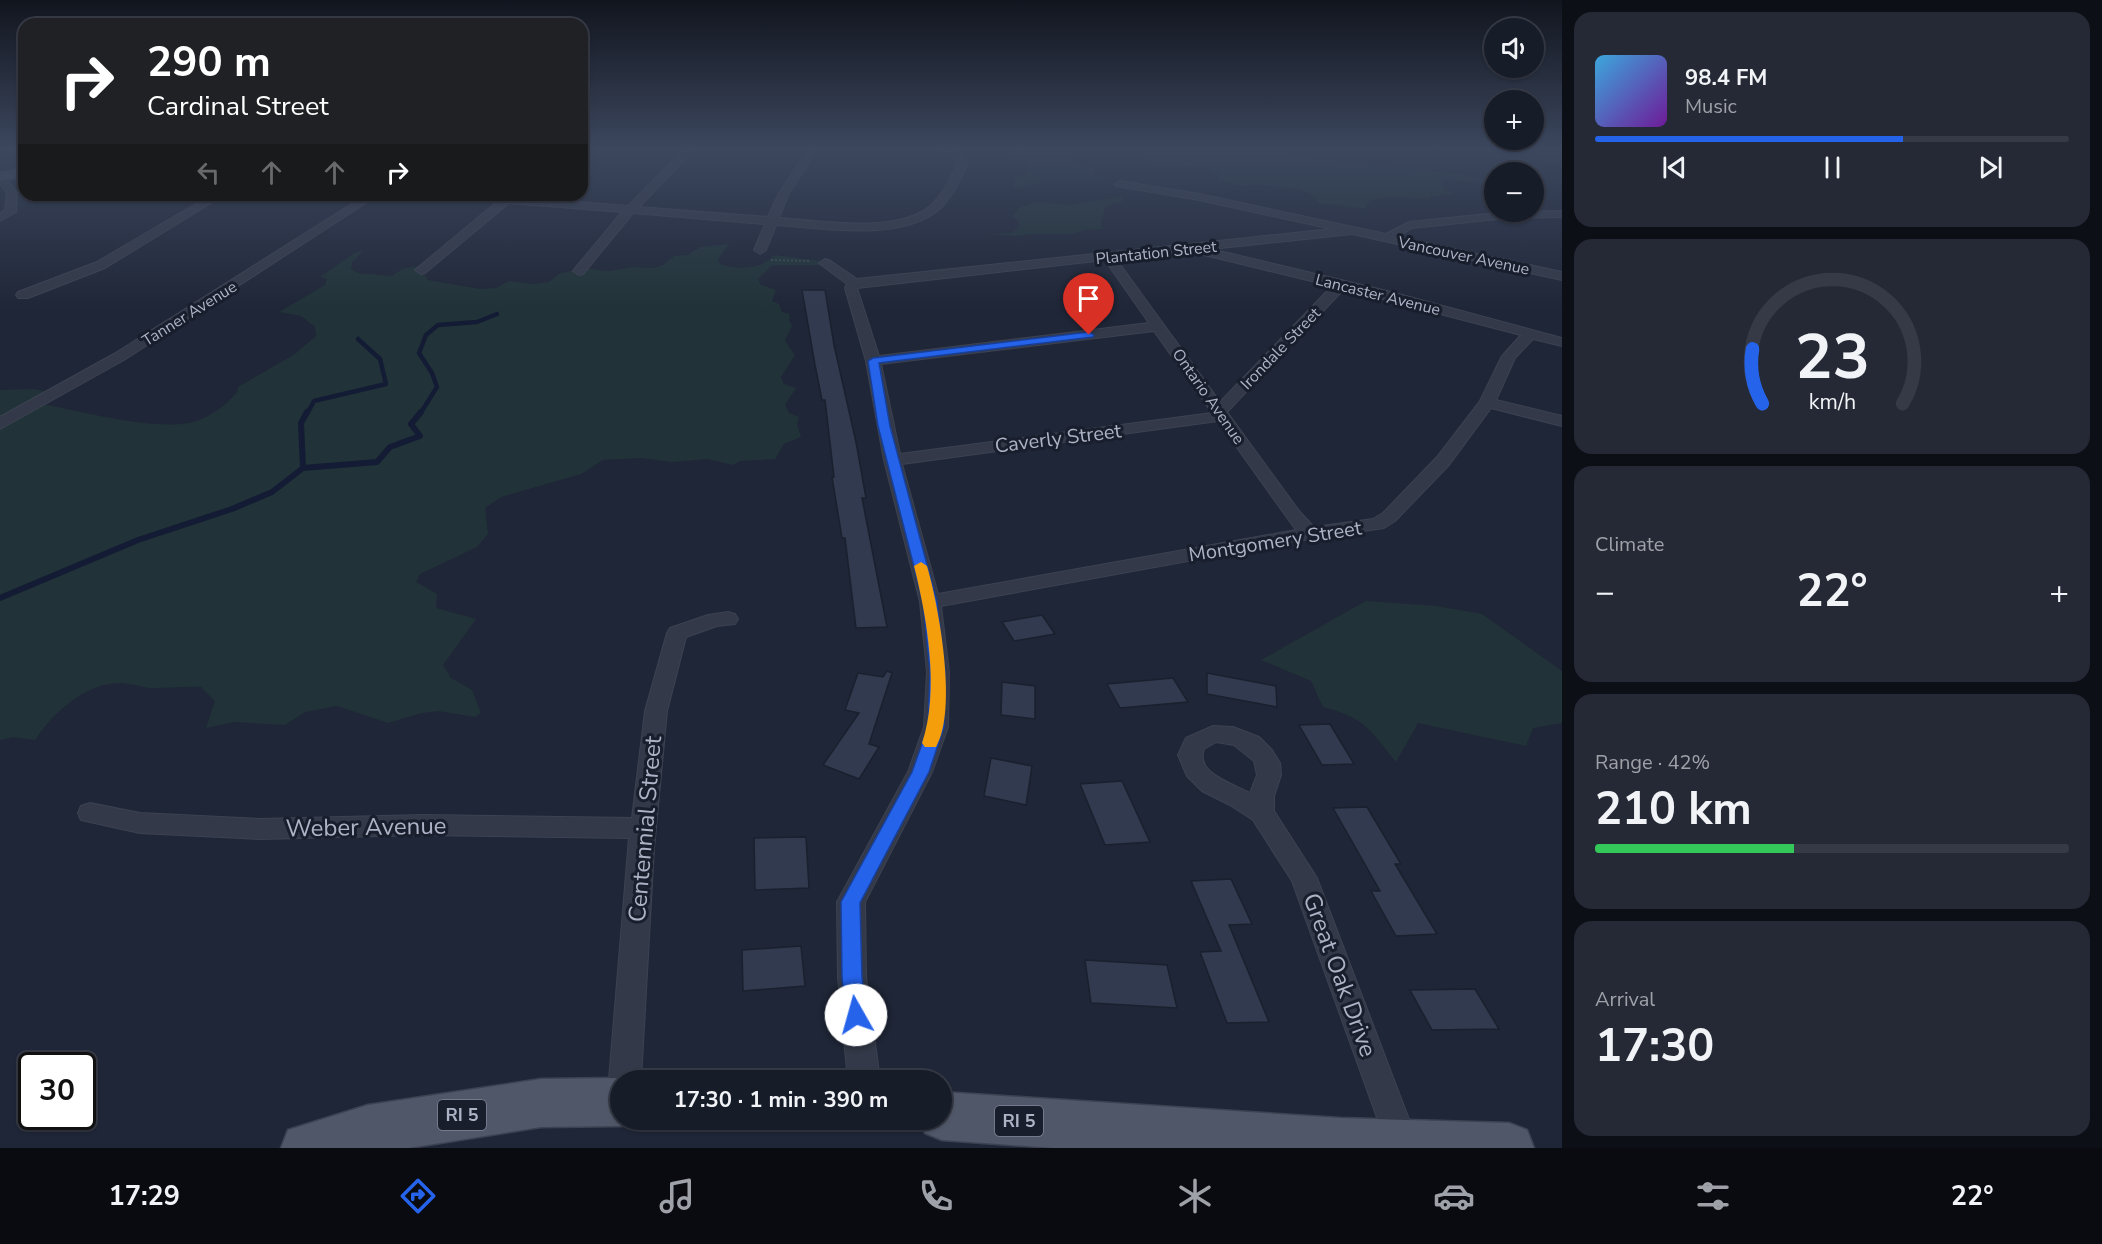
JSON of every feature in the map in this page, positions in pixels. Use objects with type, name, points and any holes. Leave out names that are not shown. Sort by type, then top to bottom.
[{"type":"main road","name":"RI 5","points":[[306,1148],[368,1130],[541,1103],[610,1102]]},
{"type":"main road","name":"RI 5","points":[[952,1117],[1340,1143],[1509,1148]]},
{"type":"street","points":[[0,218],[10,212],[11,202]]},
{"type":"street","points":[[23,294],[100,265],[208,202]]},
{"type":"street","name":"Tanner Avenue","points":[[0,424],[119,357],[363,202]]},
{"type":"street","points":[[421,270],[504,202]]},
{"type":"street","points":[[556,202],[772,221],[864,226],[887,225],[913,218],[933,209],[938,202]]},
{"type":"street","points":[[579,271],[638,202]]},
{"type":"street","points":[[760,250],[780,202]]},
{"type":"street","name":"Vancouver Avenue","points":[[1219,202],[1562,276]]},
{"type":"street","points":[[1387,239],[1409,225],[1508,215],[1562,214]]},
{"type":"street","name":"Plantation Street","points":[[854,283],[1350,231]]},
{"type":"street","name":"Lancaster Avenue","points":[[1194,248],[1562,342]]},
{"type":"street","name":"Ontario Avenue","points":[[1109,258],[1293,515],[1309,533]]},
{"type":"street","points":[[825,262],[854,283],[851,288],[873,361],[892,460],[930,602],[938,672],[936,727],[921,772],[850,902],[852,977],[863,1070]]},
{"type":"street","name":"Irondale Street","points":[[1221,414],[1341,284]]},
{"type":"street","points":[[873,361],[1159,326]]},
{"type":"street","name":"Montgomery Street","points":[[930,602],[1309,533],[1378,524],[1389,517],[1443,461],[1487,402],[1509,356],[1530,334]]},
{"type":"street","points":[[1487,402],[1562,421]]},
{"type":"street","name":"Caverly Street","points":[[892,460],[1221,414]]},
{"type":"street","name":"Centennial Street","points":[[627,1070],[643,828],[656,711],[677,633],[715,620],[728,619]]},
{"type":"street","name":"Weber Avenue","points":[[90,813],[140,823],[261,829],[423,825],[643,828]]},
{"type":"street","name":"Great Oak Drive","points":[[1262,813],[1304,878],[1402,1145]]},
{"type":"path","points":[[760,250],[753,254],[754,259],[825,262]]},
{"type":"shaded area","points":[[1037,202],[1072,205],[1091,202],[1122,202],[1105,208],[1101,224],[1104,229],[1071,234],[1018,236],[987,234],[1010,233],[1018,229],[1019,221],[1012,216],[1019,208]]},
{"type":"shaded area","points":[[1318,202],[1369,202],[1366,203],[1367,209]]},
{"type":"shaded area","points":[[729,244],[718,259],[720,264],[734,267],[756,266],[763,264],[774,255],[819,261],[826,265],[774,265],[758,279],[761,285],[776,290],[772,301],[779,304],[782,312],[790,314],[789,320],[792,326],[785,341],[795,355],[781,377],[784,384],[796,388],[785,405],[789,413],[799,417],[797,424],[801,437],[784,444],[775,459],[740,461],[733,465],[708,459],[672,462],[641,458],[603,460],[581,474],[501,497],[485,508],[488,534],[477,547],[420,574],[416,582],[437,594],[436,608],[476,619],[443,665],[451,678],[472,690],[481,713],[475,717],[438,711],[388,723],[337,706],[305,712],[285,725],[234,722],[206,728],[215,701],[201,687],[154,688],[117,683],[92,689],[70,702],[35,740],[13,737],[0,740],[0,390],[33,389],[57,393],[41,404],[115,419],[154,424],[188,423],[216,412],[233,397],[238,387],[295,354],[316,336],[315,327],[301,316],[279,312],[325,285],[327,279],[320,277],[355,253],[364,250],[352,262],[351,269],[358,273],[392,276],[402,269],[418,266],[428,280],[480,289],[496,288],[509,281],[534,284],[549,282],[559,274],[581,268],[611,271],[632,267],[654,268],[663,265],[674,256],[688,255],[700,247]]},
{"type":"shaded area","points":[[1366,601],[1436,606],[1482,614],[1562,671],[1562,723],[1533,728],[1526,746],[1418,723],[1396,762],[1366,727],[1349,716],[1323,707],[1311,681],[1261,660]]},
{"type":"building","points":[[802,290],[825,290],[834,345],[856,442],[866,498],[862,498],[887,627],[856,628],[845,538],[842,538],[832,477],[834,477],[825,400],[822,400]]},
{"type":"building","points":[[1042,615],[1055,634],[1014,641],[1002,622]]},
{"type":"building","points":[[887,671],[892,673],[869,744],[879,747],[859,779],[823,765],[859,713],[845,710],[858,673],[883,677]]},
{"type":"building","points":[[1207,673],[1276,686],[1277,707],[1207,694]]},
{"type":"building","points":[[1173,678],[1188,702],[1120,708],[1107,684]]},
{"type":"building","points":[[1002,682],[1035,686],[1035,719],[1001,715]]},
{"type":"building","points":[[1330,724],[1354,764],[1322,765],[1299,725]]},
{"type":"building","points":[[991,758],[1032,766],[1026,805],[984,796]]},
{"type":"building","points":[[1122,781],[1150,842],[1105,845],[1080,784]]},
{"type":"building","points":[[1367,807],[1401,864],[1395,864],[1437,934],[1396,936],[1371,891],[1380,891],[1333,808]]},
{"type":"building","points":[[806,837],[809,888],[755,890],[754,838]]},
{"type":"building","points":[[1231,879],[1252,924],[1229,925],[1269,1022],[1227,1023],[1200,952],[1221,951],[1191,881]]},
{"type":"building","points":[[801,946],[805,986],[743,991],[742,950]]},
{"type":"building","points":[[1085,960],[1167,965],[1177,1008],[1091,1003]]},
{"type":"building","points":[[1475,989],[1499,1029],[1432,1030],[1410,990]]},
{"type":"waterway","points":[[420,414],[437,387],[432,373],[419,353],[426,335],[438,325],[477,322],[497,314]]},
{"type":"waterway","points":[[307,414],[314,401],[386,384],[380,359],[358,339]]},
{"type":"waterway","points":[[303,468],[301,423],[307,412]]},
{"type":"waterway","points":[[303,468],[377,462],[390,447],[420,436],[411,424],[421,412]]},
{"type":"waterway","points":[[0,598],[138,540],[232,509],[272,492],[303,468]]},
{"type":"slow traffic","points":[[921,566],[930,602],[938,672],[936,727],[931,743]]},
{"type":"route","points":[[856,1015],[852,977],[850,902],[921,772],[936,727],[938,672],[930,602],[884,426],[873,361],[1089,335]]}]
